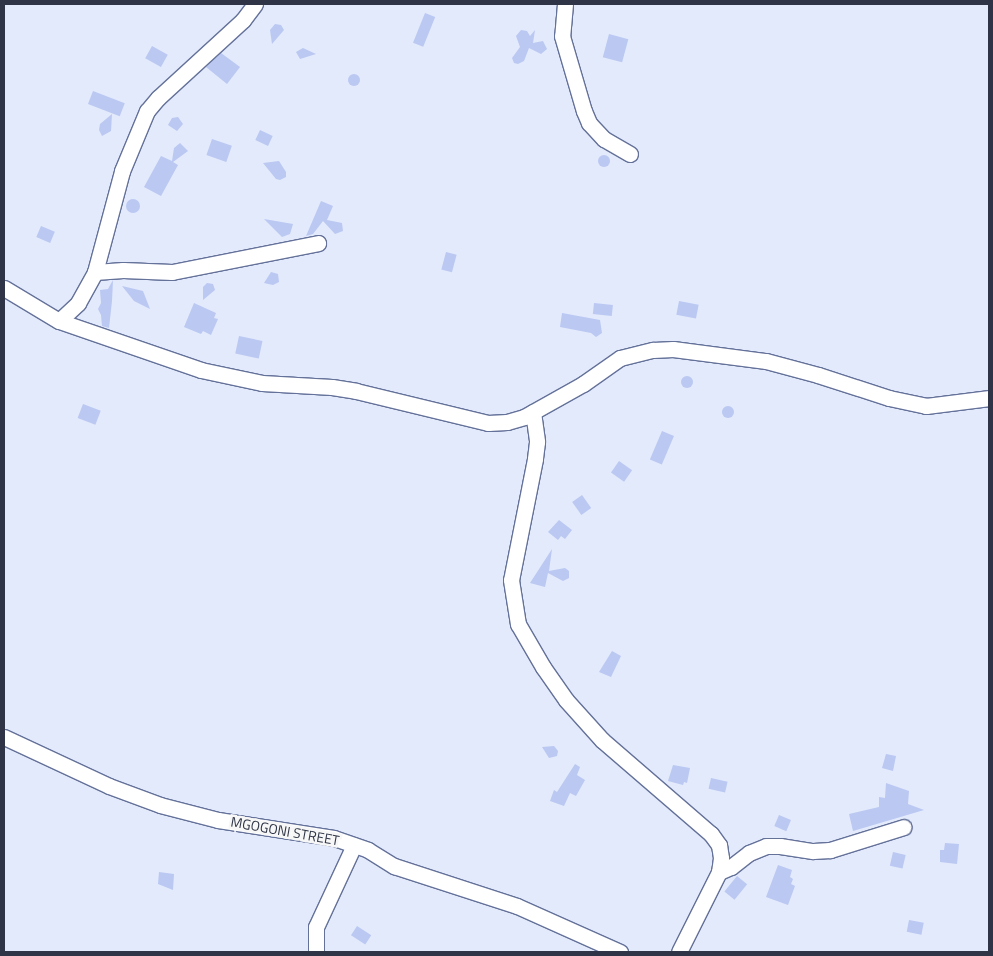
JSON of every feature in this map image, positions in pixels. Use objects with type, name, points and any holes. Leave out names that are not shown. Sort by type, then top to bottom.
[{"type":"street","points":[[59,321],[78,303],[95,272],[122,171],[147,111],[158,98],[243,20],[255,4]]},
{"type":"street","points":[[565,4],[562,36],[589,123],[604,139],[630,154]]},
{"type":"street","points":[[95,272],[117,270],[172,272],[318,243]]},
{"type":"street","points":[[4,288],[59,321],[201,370],[262,383],[332,387],[356,391],[488,423],[507,422],[533,412],[590,379],[620,358],[638,352],[673,349],[773,362],[897,400],[920,405],[989,398]]},
{"type":"street","points":[[533,412],[537,442],[535,459],[511,580],[518,624],[543,668],[566,700],[602,740],[711,834],[719,845],[721,858],[719,872],[679,952]]},
{"type":"street","name":"MGOGONI STREET","points":[[4,736],[109,786],[160,805],[218,820],[334,838],[368,850],[394,866],[517,906],[620,952]]},
{"type":"street","points":[[719,872],[731,867],[749,853],[766,846],[813,851],[830,850],[904,828]]},
{"type":"street","points":[[316,952],[316,927],[354,845]]},
{"type":"building","points":[[425,13],[435,17],[423,47],[413,43]]},
{"type":"building","points":[[275,24],[281,25],[284,30],[272,44],[270,30]]},
{"type":"building","points":[[521,30],[527,31],[530,36],[535,30],[533,43],[543,41],[547,49],[541,54],[529,48],[524,61],[518,64],[514,63],[512,58],[520,47],[516,36]]},
{"type":"building","points":[[609,34],[628,39],[622,62],[603,57]]},
{"type":"building","points":[[152,46],[168,55],[161,67],[145,58]]},
{"type":"building","points":[[303,48],[316,54],[300,59],[296,52]]},
{"type":"building","points":[[221,53],[240,67],[227,84],[206,67]]},
{"type":"building","points":[[356,74],[359,75],[359,85],[352,86],[349,85],[348,78],[349,75]]},
{"type":"building","points":[[93,91],[125,103],[120,116],[88,104]]},
{"type":"building","points":[[112,114],[111,131],[102,136],[99,130],[100,124]]},
{"type":"building","points":[[178,117],[183,124],[177,131],[168,125],[172,118]]},
{"type":"building","points":[[260,130],[273,136],[268,146],[255,140]]},
{"type":"building","points":[[212,139],[232,146],[226,162],[206,155]]},
{"type":"building","points":[[180,143],[188,151],[173,162],[178,165],[161,196],[144,187],[161,156],[172,161],[174,148]]},
{"type":"building","points":[[606,155],[609,156],[609,166],[602,167],[599,166],[598,159],[599,156]]},
{"type":"building","points":[[279,161],[286,172],[286,177],[280,180],[276,179],[263,163]]},
{"type":"building","points":[[133,199],[138,201],[140,206],[138,211],[133,213],[128,211],[126,206],[128,201]]},
{"type":"building","points":[[321,201],[333,206],[327,220],[342,223],[343,231],[335,234],[323,221],[313,234],[306,236]]},
{"type":"building","points":[[264,219],[293,224],[290,234],[282,237]]},
{"type":"building","points":[[41,226],[55,232],[50,243],[36,237]]},
{"type":"building","points":[[446,252],[457,255],[452,272],[441,269]]},
{"type":"building","points":[[271,272],[278,274],[279,282],[273,285],[264,283]]},
{"type":"building","points":[[113,280],[109,328],[102,326],[101,315],[98,309],[101,303],[100,290],[108,289]]},
{"type":"building","points":[[207,283],[213,284],[215,290],[203,300],[203,287]]},
{"type":"building","points":[[122,286],[143,291],[150,309],[134,301]]},
{"type":"building","points":[[679,301],[699,305],[696,319],[676,315]]},
{"type":"building","points":[[194,303],[216,313],[214,318],[218,319],[211,335],[203,331],[201,334],[184,327]]},
{"type":"building","points":[[594,303],[613,305],[612,316],[593,314]]},
{"type":"building","points":[[562,313],[600,320],[602,333],[596,337],[591,333],[560,327]]},
{"type":"building","points":[[239,336],[262,341],[259,359],[235,354]]},
{"type":"building","points":[[689,376],[692,377],[692,387],[685,388],[682,387],[681,380],[682,377]]},
{"type":"building","points":[[83,404],[101,411],[95,425],[78,418]]},
{"type":"building","points":[[730,406],[733,407],[733,417],[726,418],[723,417],[722,410],[723,407]]},
{"type":"building","points":[[662,431],[674,436],[662,465],[650,460]]},
{"type":"building","points":[[619,461],[632,470],[624,482],[611,472]]},
{"type":"building","points":[[582,495],[591,508],[581,515],[572,502]]},
{"type":"building","points":[[559,520],[572,530],[565,539],[561,536],[558,540],[548,532]]},
{"type":"building","points":[[552,549],[549,571],[565,568],[569,571],[569,578],[563,581],[548,573],[545,587],[530,583]]},
{"type":"building","points":[[612,651],[621,656],[611,677],[599,672]]},
{"type":"building","points":[[554,746],[558,751],[557,756],[549,758],[542,747]]},
{"type":"building","points":[[886,754],[896,756],[893,771],[882,768]]},
{"type":"building","points":[[575,764],[580,767],[577,775],[585,780],[576,796],[570,793],[564,806],[550,801],[554,790],[557,792]]},
{"type":"building","points":[[673,765],[690,768],[687,783],[684,782],[683,785],[668,781]]},
{"type":"building","points":[[711,778],[728,782],[725,793],[709,789]]},
{"type":"building","points":[[886,783],[909,791],[908,804],[924,810],[853,831],[849,814],[879,807],[879,797],[885,798]]},
{"type":"building","points":[[779,815],[791,820],[786,831],[774,826]]},
{"type":"building","points":[[945,843],[959,844],[957,864],[940,862],[940,850],[944,850]]},
{"type":"building","points":[[893,852],[906,855],[903,869],[890,866]]},
{"type":"building","points":[[778,865],[792,870],[790,877],[793,879],[791,884],[795,886],[788,905],[766,897]]},
{"type":"building","points":[[159,872],[174,874],[173,890],[158,884]]},
{"type":"building","points":[[737,876],[747,884],[735,900],[724,892]]},
{"type":"building","points":[[909,920],[924,923],[921,935],[907,932]]},
{"type":"building","points":[[357,926],[371,935],[365,944],[351,935]]}]
